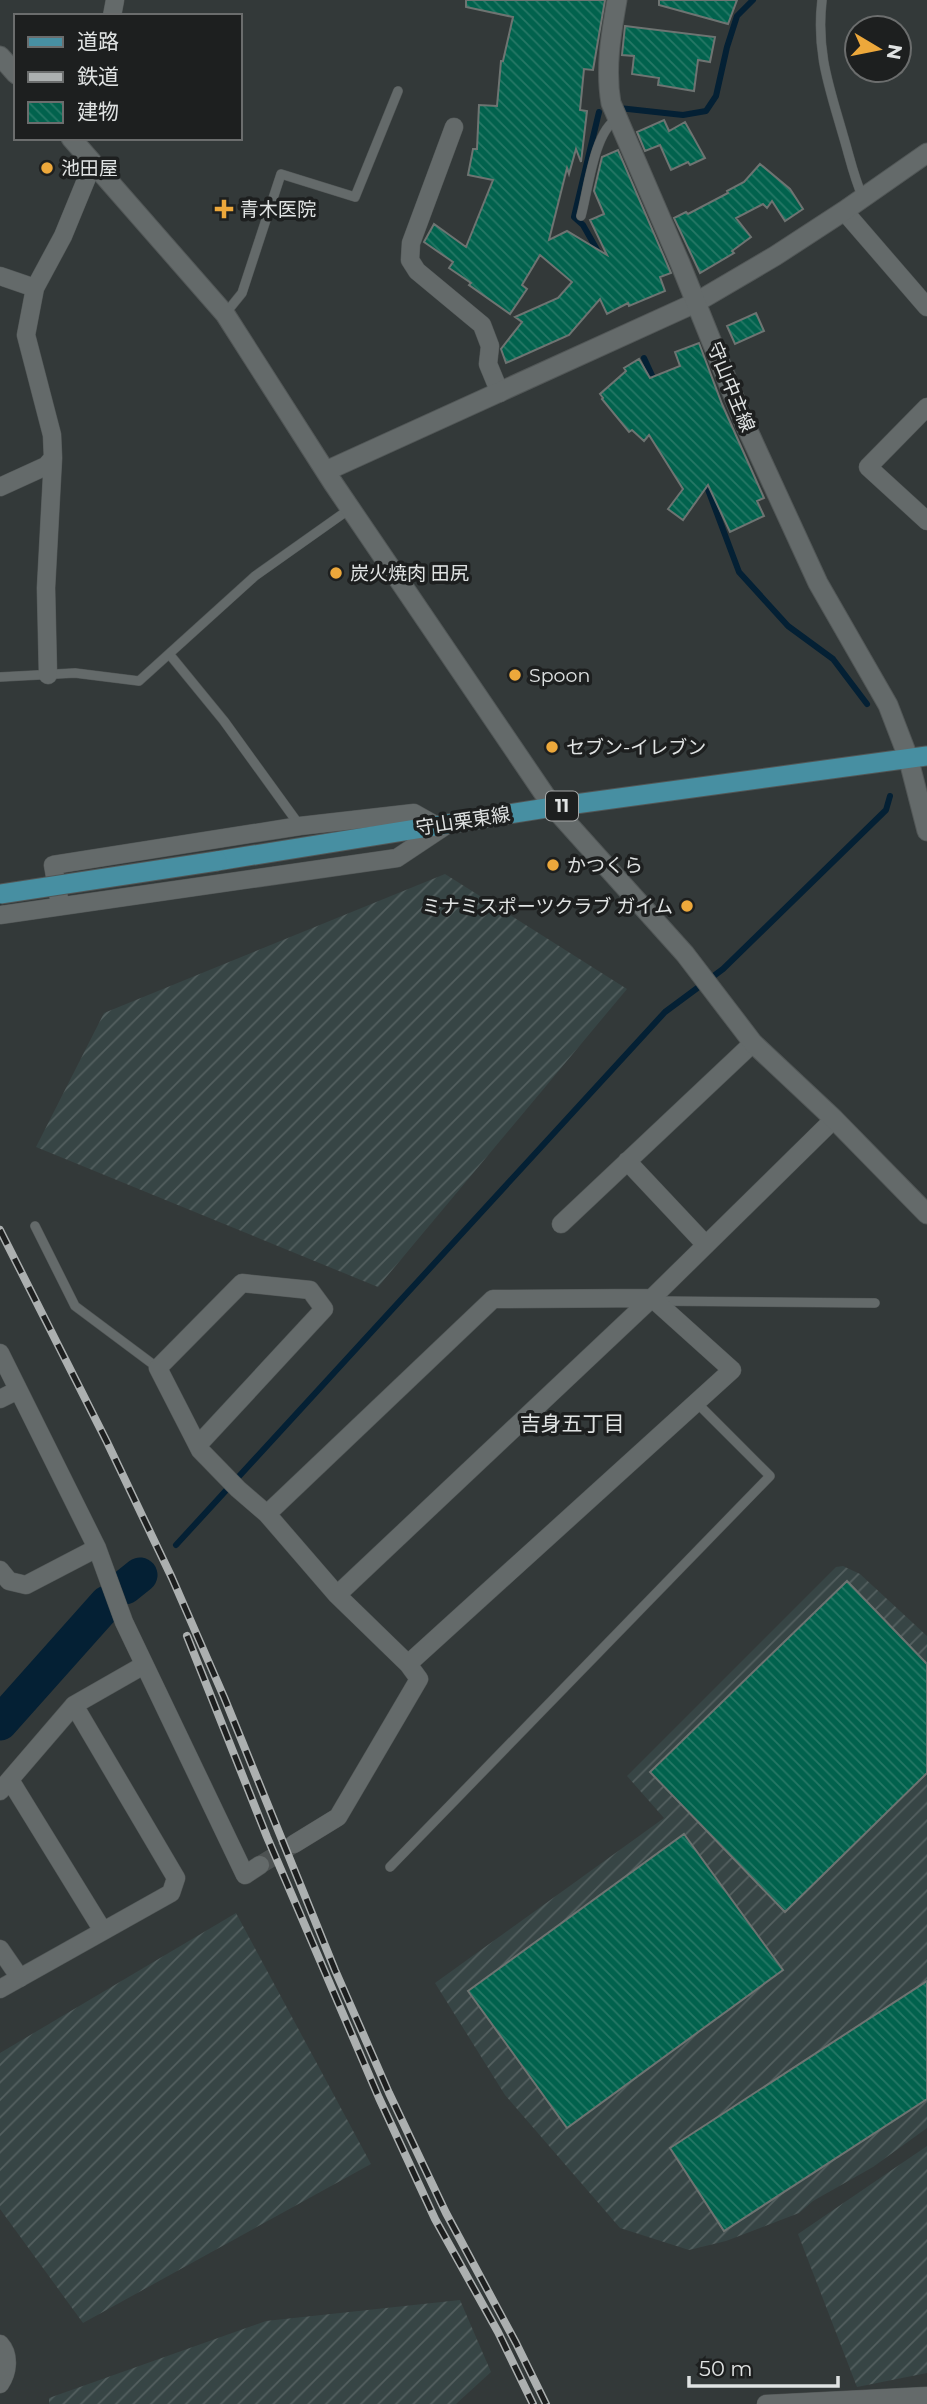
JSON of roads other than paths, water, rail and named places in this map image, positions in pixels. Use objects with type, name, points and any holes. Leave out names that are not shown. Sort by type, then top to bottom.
[{"type":"main road","name":"守山栗東線","points":[[0,894],[553,807],[918,757]]},
{"type":"street","name":"守山中主線","points":[[617,0],[608,85],[611,103],[680,263],[744,422],[818,583],[918,757],[927,831]]},
{"type":"street","points":[[0,56],[14,72]]},
{"type":"street","points":[[454,127],[411,243],[411,260],[416,271],[482,325],[490,346],[488,365],[500,393]]},
{"type":"street","points":[[76,140],[225,314],[326,471],[553,807],[685,954],[753,1043],[834,1119],[927,1214]]},
{"type":"street","points":[[326,471],[695,303],[775,256],[927,153]]},
{"type":"street","points":[[48,675],[46,588],[52,435],[26,335],[35,288],[63,236],[93,163]]},
{"type":"street","points":[[844,211],[927,307]]},
{"type":"street","points":[[0,276],[35,288]]},
{"type":"street","points":[[927,407],[869,467],[927,521]]},
{"type":"street","points":[[0,487],[46,466],[53,458]]},
{"type":"street","points":[[60,906],[53,865],[300,826],[414,813],[443,825]]},
{"type":"street","points":[[0,915],[397,858],[443,825]]},
{"type":"street","points":[[561,1224],[753,1043]]},
{"type":"street","points":[[337,1595],[653,1300],[834,1119]]},
{"type":"street","points":[[627,1161],[706,1245]]},
{"type":"street","points":[[198,1445],[324,1309],[310,1290],[242,1283],[158,1368],[198,1445],[232,1484],[267,1514],[337,1595],[408,1664],[419,1679],[338,1817],[294,1844]]},
{"type":"street","points":[[267,1514],[493,1298],[653,1300],[732,1370],[408,1664]]},
{"type":"street","points":[[0,1353],[97,1548],[124,1622],[245,1874],[260,1865]]},
{"type":"street","points":[[0,1399],[18,1390]]},
{"type":"street","points":[[0,1570],[9,1581],[26,1584],[97,1548]]},
{"type":"street","points":[[103,1931],[5,1785],[74,1705],[144,1665]]},
{"type":"street","points":[[0,1989],[171,1893],[176,1878],[74,1705]]},
{"type":"street","points":[[0,1949],[20,1978]]},
{"type":"street","points":[[0,2344],[5,2349],[7,2374],[0,2384]]},
{"type":"street","points":[[765,2404],[927,2396]]},
{"type":"lane","points":[[822,0],[819,38],[823,64],[852,172],[863,198]]},
{"type":"lane","points":[[225,314],[242,293],[281,174],[355,197],[398,91]]},
{"type":"lane","points":[[581,216],[600,139],[610,123],[617,119]]},
{"type":"lane","points":[[0,677],[75,673],[139,681],[255,576],[351,508]]},
{"type":"lane","points":[[170,655],[224,721],[300,826]]},
{"type":"lane","points":[[35,1226],[75,1306],[158,1368]]},
{"type":"lane","points":[[653,1300],[875,1303]]},
{"type":"lane","points":[[390,1867],[770,1476],[696,1402]]},
{"type":"waterway","points":[[619,108],[683,115],[706,111],[716,96],[737,16],[753,0]]},
{"type":"waterway","points":[[599,112],[574,217],[583,225],[600,255]]},
{"type":"waterway","points":[[644,358],[655,382]]},
{"type":"waterway","points":[[704,479],[739,572],[788,626],[833,659],[867,704]]},
{"type":"waterway","points":[[176,1545],[665,1012],[723,969],[886,810],[890,796]]},
{"type":"waterway","points":[[125,1587],[140,1575]]},
{"type":"waterway","points":[[0,1723],[107,1603]]},
{"type":"tunnel","points":[[260,1865],[294,1844]]},
{"type":"railway","points":[[0,1230],[172,1578],[389,2093],[446,2213],[546,2404]]},
{"type":"railway","points":[[187,1636],[267,1837],[379,2098],[435,2219],[498,2332],[533,2404]]},
{"type":"place","name":"池田屋","points":[[47,168]]},
{"type":"place","name":"青木医院","points":[[224,209]]},
{"type":"place","name":"炭火焼肉 田尻","points":[[336,573]]},
{"type":"place","name":"Spoon","points":[[515,675]]},
{"type":"place","name":"セブン-イレブン","points":[[552,747]]},
{"type":"place","name":"かつくら","points":[[553,865]]},
{"type":"place","name":"ミナミスポーツクラブ ガイム","points":[[687,906]]},
{"type":"district","name":"吉身五丁目","points":[[572,1423]]}]
